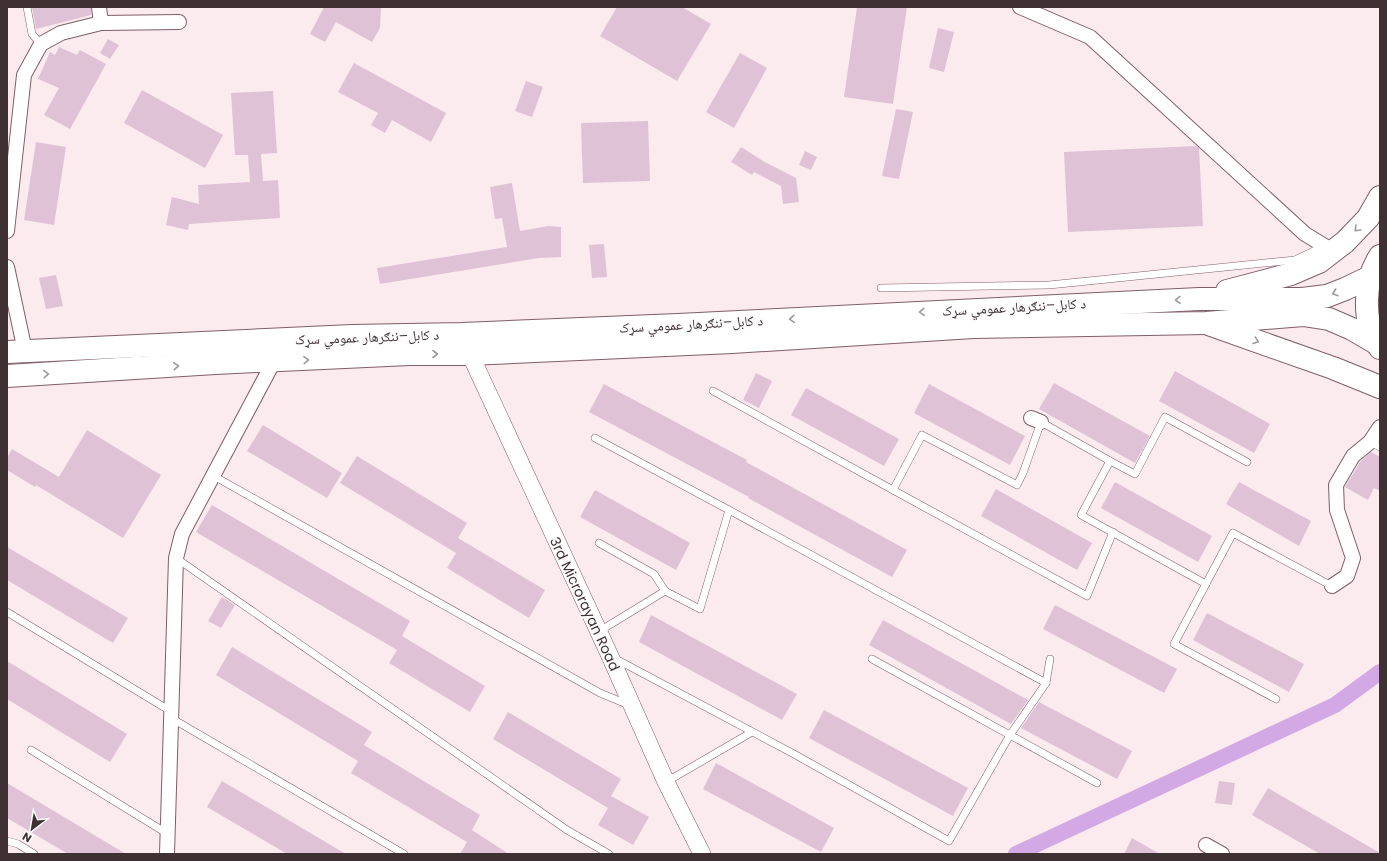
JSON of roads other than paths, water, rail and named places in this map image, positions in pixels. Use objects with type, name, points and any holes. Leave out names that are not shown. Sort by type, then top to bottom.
[{"type":"main road","points":[[1199,299],[1290,274],[1319,262],[1328,249],[1345,242],[1368,218],[1380,197]]},
{"type":"main road","points":[[1378,346],[1369,321],[1367,299],[1370,277],[1380,256]]},
{"type":"main road","name":"د کابل–ننګرهار عمومي سړک","points":[[12,351],[344,336],[462,334],[647,326],[1199,299],[1302,299],[1327,296],[1370,277]]},
{"type":"main road","name":"د کابل–ننګرهار عمومي سړک","points":[[7,376],[215,363],[409,354],[470,354],[732,342],[973,327],[1206,323],[1303,314],[1329,319],[1352,329],[1378,346]]},
{"type":"main road","points":[[1206,323],[1333,368],[1380,387]]},
{"type":"street","points":[[99,7],[101,23]]},
{"type":"street","points":[[1020,7],[1090,37],[1305,234],[1328,249]]},
{"type":"street","points":[[7,232],[24,75],[41,44],[61,33],[101,23],[179,22]]},
{"type":"street","points":[[7,267],[12,351]]},
{"type":"street","name":"3rd Microrayan Road","points":[[470,354],[610,656],[666,782],[702,854]]},
{"type":"street","points":[[167,854],[176,558],[182,534],[212,475],[274,361]]},
{"type":"street","points":[[1332,586],[1347,576],[1353,558],[1337,510],[1336,485],[1353,456],[1375,444],[1380,427]]},
{"type":"street","points":[[1206,845],[1222,854]]},
{"type":"lane","points":[[27,7],[32,34],[41,44]]},
{"type":"lane","points":[[881,288],[1049,285],[1295,260],[1328,249]]},
{"type":"lane","points":[[713,391],[1087,596],[1113,532]]},
{"type":"lane","points":[[893,490],[922,435],[1017,485],[1023,473],[1036,420],[1135,474],[1165,417],[1247,462]]},
{"type":"lane","points":[[595,438],[1046,683]]},
{"type":"lane","points":[[1110,461],[1081,515],[1206,584]]},
{"type":"lane","points":[[212,475],[600,693],[632,706]]},
{"type":"lane","points":[[599,543],[654,574],[665,591],[700,609],[729,510]]},
{"type":"lane","points":[[1276,699],[1174,644],[1233,533],[1332,586]]},
{"type":"lane","points":[[176,558],[567,830],[609,854]]},
{"type":"lane","points":[[598,632],[665,591]]},
{"type":"lane","points":[[7,612],[171,715],[404,854]]},
{"type":"lane","points":[[610,656],[752,732],[949,841],[1010,734],[1046,683],[1050,659]]},
{"type":"lane","points":[[872,659],[1097,783]]},
{"type":"lane","points":[[666,782],[752,732]]},
{"type":"lane","points":[[31,750],[168,834]]},
{"type":"lane","points":[[7,841],[18,844],[34,854]]},
{"type":"waterway","points":[[1016,854],[1335,705],[1380,672]]}]
